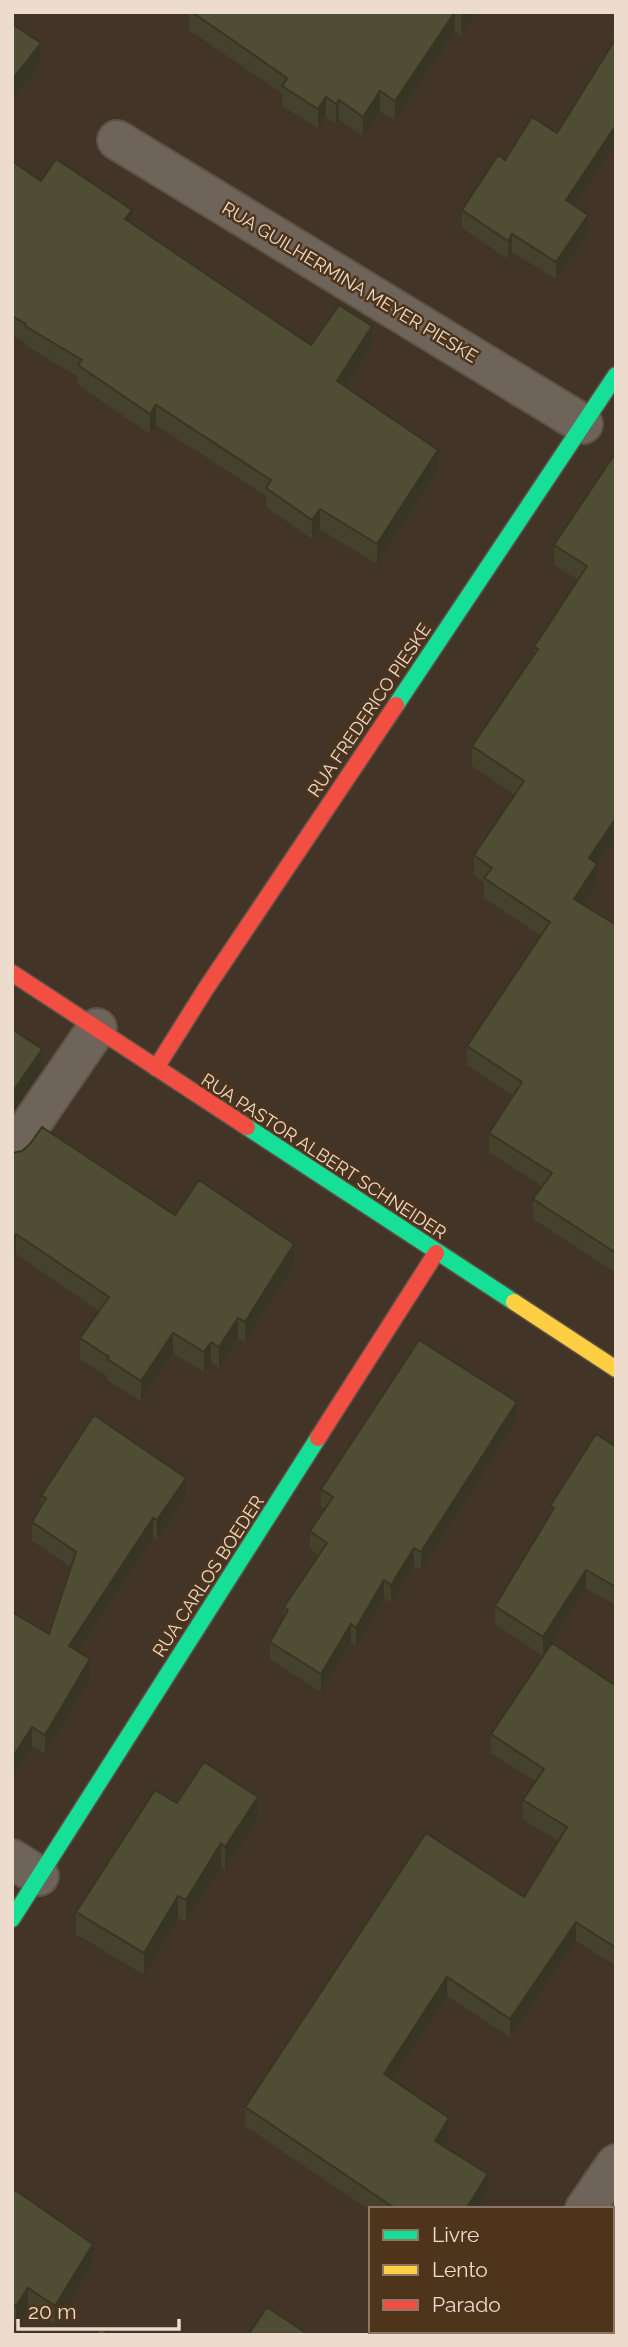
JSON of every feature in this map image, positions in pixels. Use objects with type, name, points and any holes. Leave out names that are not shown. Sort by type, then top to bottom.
[{"type":"street","name":"RUA GUILHERMINA MEYER PIESKE","points":[[117,140],[583,424]]},
{"type":"street","name":"RUA FREDERICO PIESKE","points":[[156,1068],[205,990],[616,375]]},
{"type":"street","name":"RUA PASTOR ALBERT SCHNEIDER","points":[[12,973],[616,1369]]},
{"type":"street","points":[[12,1152],[97,1028]]},
{"type":"street","name":"RUA CARLOS BOEDER","points":[[12,1919],[26,1867],[436,1253]]},
{"type":"street","points":[[586,2207],[616,2164]]},
{"type":"building","points":[[192,12],[455,12],[395,101],[380,91],[363,117],[339,100],[336,104],[326,97],[318,109],[282,86],[287,78]]},
{"type":"building","points":[[12,24],[41,43],[12,80]]},
{"type":"building","points":[[616,38],[616,125],[566,200],[588,215],[556,262],[512,234],[508,241],[462,210],[498,155],[505,160],[532,117],[557,133]]},
{"type":"building","points":[[56,159],[132,210],[125,219],[311,345],[339,305],[372,326],[337,381],[438,450],[377,544],[320,509],[312,520],[266,488],[271,480],[156,405],[150,414],[78,365],[82,360],[12,316],[12,161],[41,181]]},
{"type":"building","points":[[614,455],[616,818],[589,858],[597,864],[574,899],[616,925],[616,1253],[533,1199],[552,1173],[489,1133],[522,1082],[467,1046],[550,922],[484,878],[492,868],[474,855],[524,781],[472,746],[538,649],[534,647],[587,566],[554,545]]},
{"type":"building","points":[[12,1029],[42,1049],[12,1093]]},
{"type":"building","points":[[42,1127],[175,1215],[199,1180],[294,1244],[245,1322],[238,1318],[219,1347],[211,1342],[204,1352],[173,1333],[141,1381],[80,1338],[109,1297],[16,1234],[12,1239],[12,1153],[22,1151]]},
{"type":"building","points":[[419,1340],[517,1402],[421,1552],[414,1548],[391,1585],[384,1580],[356,1628],[351,1624],[321,1674],[270,1642],[288,1610],[284,1607],[327,1543],[310,1531],[333,1497],[321,1489]]},
{"type":"building","points":[[94,1415],[186,1478],[157,1520],[153,1518],[69,1646],[90,1659],[45,1735],[32,1727],[12,1758],[12,1612],[49,1634],[76,1552],[32,1522],[46,1498],[41,1496]]},
{"type":"building","points":[[596,1434],[616,1447],[616,1587],[586,1570],[543,1637],[495,1606],[554,1508],[550,1506]]},
{"type":"building","points":[[552,1643],[616,1686],[616,1948],[576,1922],[510,2019],[447,1977],[384,2074],[449,2118],[435,2141],[488,2174],[467,2207],[393,2207],[245,2107],[426,1833],[524,1897],[567,1827],[523,1800],[544,1769],[491,1734]]},
{"type":"building","points":[[204,1762],[258,1797],[225,1847],[221,1843],[186,1900],[178,1896],[144,1953],[76,1912],[155,1790],[177,1803]]},
{"type":"building","points":[[12,2188],[93,2244],[55,2306],[28,2288],[16,2306],[12,2303]]},
{"type":"building","points":[[267,2307],[309,2335],[248,2335]]},
{"type":"building","points":[[100,2328],[111,2335],[96,2335]]},
{"type":"traffic: fast","points":[[396,705],[616,375]]},
{"type":"traffic: fast","points":[[247,1127],[514,1302]]},
{"type":"traffic: fast","points":[[12,1919],[318,1438]]},
{"type":"traffic: slow","points":[[514,1302],[616,1369]]},
{"type":"traffic: jam","points":[[156,1068],[205,990],[396,705]]},
{"type":"traffic: jam","points":[[12,973],[247,1127]]},
{"type":"traffic: jam","points":[[318,1438],[436,1253]]}]
